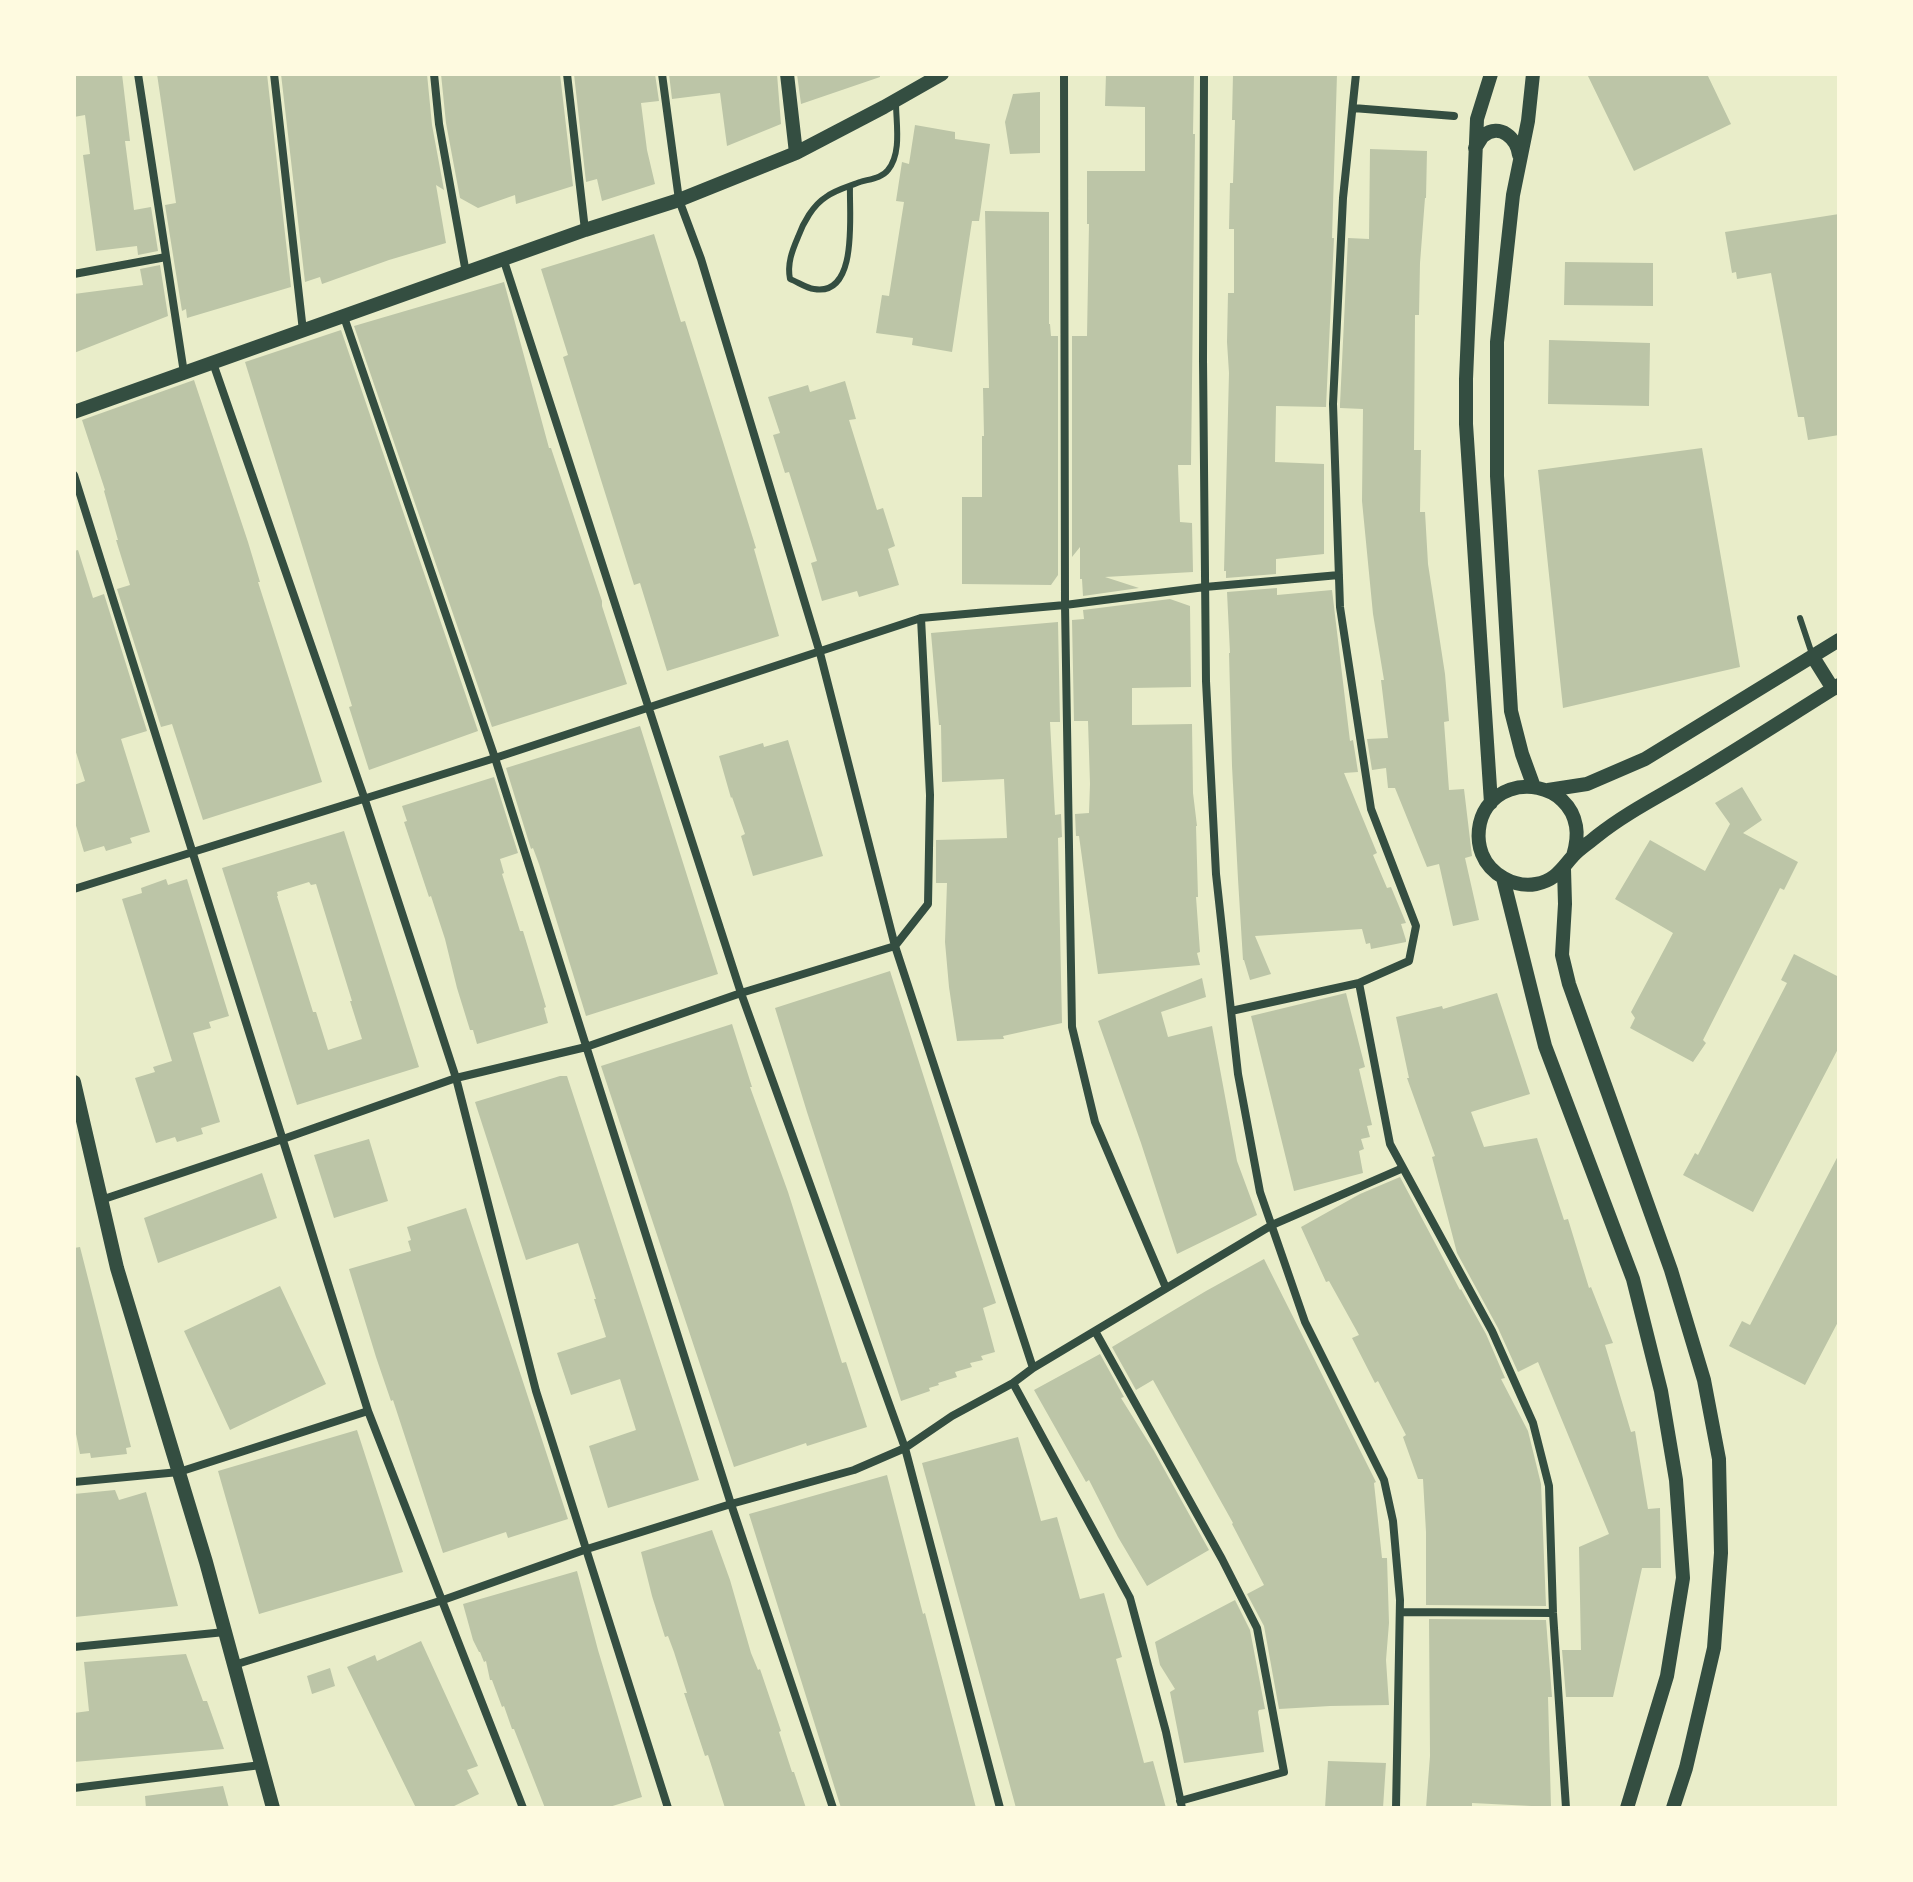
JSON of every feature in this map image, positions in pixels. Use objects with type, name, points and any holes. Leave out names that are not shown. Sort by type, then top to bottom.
[{"type":"street","points":[[138,74],[184,373]]},
{"type":"street","points":[[274,74],[303,331]]},
{"type":"street","points":[[434,74],[439,124],[466,273]]},
{"type":"street","points":[[567,74],[585,230]]},
{"type":"street","points":[[662,74],[679,200],[701,259],[820,653],[895,946],[1033,1368]]},
{"type":"street","points":[[787,74],[796,153]]},
{"type":"street","points":[[74,412],[585,230],[679,200],[796,153],[896,100],[924,78],[942,74]]},
{"type":"street","points":[[1064,74],[1065,605],[1072,1027],[1095,1122],[1166,1288]]},
{"type":"street","points":[[1204,74],[1206,681],[1216,874],[1231,1011],[1238,1074],[1260,1192],[1305,1322],[1384,1480],[1393,1521],[1400,1612],[1396,1808]]},
{"type":"street","points":[[1231,1011],[1359,983],[1409,961],[1416,926],[1371,809],[1340,607],[1333,404],[1343,198],[1356,74]]},
{"type":"street","points":[[1491,74],[1477,119],[1466,379],[1466,424],[1491,803]]},
{"type":"street","points":[[1533,74],[1528,121],[1513,195],[1497,342],[1497,476],[1511,711],[1522,754],[1541,789],[1559,797],[1570,809],[1576,824],[1577,840],[1573,856]]},
{"type":"street","points":[[1353,108],[1454,116]]},
{"type":"street","points":[[1475,148],[1489,133],[1506,133],[1514,139],[1519,150],[1519,164]]},
{"type":"street","points":[[74,274],[166,257]]},
{"type":"street","points":[[504,261],[741,993],[905,1448],[1000,1808]]},
{"type":"street","points":[[344,317],[495,758],[731,1504],[833,1808]]},
{"type":"street","points":[[213,363],[364,797],[456,1078],[536,1391],[668,1808]]},
{"type":"street","points":[[74,475],[368,1411],[523,1808]]},
{"type":"street","points":[[74,889],[495,758],[921,618],[1339,575]]},
{"type":"street","points":[[101,1200],[456,1078],[586,1047],[741,993],[895,946],[928,904],[930,795],[921,618]]},
{"type":"street","points":[[1813,657],[1836,687],[1615,822],[1573,856],[1564,869],[1551,879],[1535,884],[1519,884],[1503,878],[1491,868],[1482,854],[1478,838],[1480,822],[1498,796],[1512,788],[1541,789],[1587,784],[1645,759],[1839,640]]},
{"type":"street","points":[[1564,869],[1562,955],[1569,984],[1671,1270],[1704,1380],[1719,1459],[1721,1553],[1714,1648],[1686,1768],[1673,1808]]},
{"type":"street","points":[[1503,878],[1545,1046],[1633,1279],[1661,1391],[1676,1480],[1683,1578],[1667,1676],[1627,1808]]},
{"type":"street","points":[[1359,983],[1390,1144],[1492,1331],[1533,1423],[1549,1486],[1553,1613],[1566,1808]]},
{"type":"street","points":[[74,1085],[117,1268],[179,1472],[273,1808]]},
{"type":"street","points":[[234,1665],[443,1600],[587,1549],[854,1470],[905,1448],[952,1416],[1013,1383],[1272,1225],[1403,1168]]},
{"type":"street","points":[[1013,1383],[1130,1598],[1166,1732],[1181,1804],[1284,1772],[1257,1628],[1215,1545],[1095,1331]]},
{"type":"street","points":[[74,1482],[179,1472],[368,1411]]},
{"type":"street","points":[[1400,1612],[1553,1613]]},
{"type":"street","points":[[74,1647],[225,1632]]},
{"type":"street","points":[[74,1788],[261,1765]]},
{"type":"lane","points":[[850,187],[849,248],[842,277],[826,289],[813,290],[790,279],[791,254],[802,225],[825,197],[887,172],[896,147],[896,100]]},
{"type":"lane","points":[[1800,618],[1813,657]]},
{"type":"building","points":[[74,74],[122,74],[130,141],[125,141],[134,210],[151,207],[158,251],[138,255],[137,246],[96,251],[83,155],[90,154],[85,115],[74,117]]},
{"type":"building","points":[[157,74],[267,74],[291,287],[187,318],[186,309],[182,311],[165,205],[176,203]]},
{"type":"building","points":[[281,74],[427,74],[432,125],[444,190],[436,185],[446,243],[322,284],[320,277],[305,282]]},
{"type":"building","points":[[441,74],[560,74],[573,186],[516,204],[515,195],[478,208],[460,198],[446,123]]},
{"type":"building","points":[[574,74],[655,74],[659,101],[641,103],[655,184],[602,201],[597,179],[586,182]]},
{"type":"building","points":[[669,74],[777,74],[781,124],[727,146],[720,93],[672,99]]},
{"type":"building","points":[[797,74],[880,74],[880,77],[801,104]]},
{"type":"building","points":[[1106,74],[1194,74],[1191,465],[1178,465],[1180,522],[1192,523],[1193,572],[1105,577],[1139,588],[1083,596],[1080,547],[1072,557],[1072,336],[1087,336],[1087,171],[1145,171],[1145,107],[1105,106]]},
{"type":"building","points":[[1233,74],[1337,74],[1334,238],[1326,407],[1276,406],[1275,462],[1324,464],[1324,554],[1276,559],[1276,574],[1226,578],[1228,293],[1234,293],[1234,229],[1229,229],[1235,120],[1232,120]]},
{"type":"building","points":[[1587,74],[1707,74],[1731,124],[1634,171]]},
{"type":"building","points":[[1040,92],[1040,153],[1010,154],[1005,122],[1013,94]]},
{"type":"building","points":[[915,125],[955,132],[955,139],[990,144],[979,221],[972,221],[952,352],[912,345],[913,338],[876,333],[882,295],[889,296],[904,202],[896,201],[902,162],[909,164]]},
{"type":"building","points":[[1370,149],[1427,151],[1419,315],[1415,315],[1414,450],[1421,450],[1420,512],[1425,512],[1428,564],[1445,674],[1449,721],[1444,722],[1449,790],[1464,789],[1472,856],[1465,858],[1479,920],[1453,926],[1439,864],[1427,867],[1395,788],[1388,788],[1386,768],[1372,770],[1367,739],[1388,738],[1362,501],[1363,409],[1340,408],[1340,404],[1348,238],[1369,239]]},
{"type":"building","points":[[985,211],[1049,212],[1049,324],[1051,336],[1058,336],[1058,575],[1051,585],[962,584],[962,497],[982,497],[983,388],[989,388]]},
{"type":"building","points":[[1839,214],[1839,435],[1808,440],[1804,417],[1798,417],[1771,273],[1737,279],[1736,272],[1732,273],[1725,232]]},
{"type":"building","points":[[654,234],[681,322],[685,321],[756,548],[779,636],[667,671],[640,583],[634,585],[601,480],[563,357],[568,355],[541,269]]},
{"type":"building","points":[[1565,262],[1653,263],[1653,306],[1564,305]]},
{"type":"building","points":[[160,265],[168,316],[74,353],[74,294],[143,285],[140,269]]},
{"type":"building","points":[[504,282],[549,448],[627,684],[492,727],[354,326]]},
{"type":"building","points":[[341,330],[478,731],[369,770],[245,362]]},
{"type":"building","points":[[1549,340],[1650,343],[1649,406],[1548,404]]},
{"type":"building","points":[[194,380],[322,782],[203,820],[172,724],[161,727],[117,589],[130,585],[105,490],[82,420]]},
{"type":"building","points":[[845,381],[856,419],[849,420],[877,510],[883,508],[895,546],[888,549],[899,585],[859,597],[857,591],[822,601],[811,563],[817,561],[789,472],[785,473],[773,435],[780,433],[768,397],[808,385],[810,392]]},
{"type":"building","points":[[1702,448],[1740,667],[1563,708],[1538,470]]},
{"type":"building","points":[[78,550],[93,598],[104,594],[147,731],[121,739],[150,832],[130,838],[132,843],[106,851],[104,846],[84,852],[74,819],[74,785],[85,781],[74,746],[74,551]]},
{"type":"building","points":[[1277,588],[1277,595],[1332,590],[1350,741],[1353,740],[1358,772],[1344,773],[1377,853],[1373,855],[1406,923],[1401,924],[1406,942],[1371,949],[1370,943],[1366,944],[1362,929],[1255,936],[1271,974],[1250,980],[1243,960],[1238,879],[1227,592]]},
{"type":"building","points":[[1170,599],[1190,606],[1191,687],[1132,688],[1132,725],[1192,724],[1200,952],[1197,953],[1200,965],[1098,974],[1079,836],[1076,836],[1075,814],[1089,813],[1090,784],[1088,721],[1074,721],[1072,620],[1084,619],[1083,610]]},
{"type":"building","points":[[1058,622],[1060,722],[1050,722],[1055,815],[1061,814],[1062,837],[1058,838],[1062,1023],[1003,1036],[1004,1039],[957,1041],[945,942],[947,883],[936,883],[936,840],[1007,838],[1004,779],[942,782],[941,725],[931,633]]},
{"type":"building","points":[[640,726],[718,974],[586,1016],[506,768]]},
{"type":"building","points":[[788,740],[823,856],[753,876],[741,836],[745,834],[719,756],[763,743],[764,747]]},
{"type":"building","points":[[494,777],[518,853],[500,859],[502,874],[520,931],[523,931],[548,1023],[477,1044],[473,1030],[470,1030],[431,896],[404,822],[407,821],[402,806]]},
{"type":"building","points":[[1742,787],[1762,820],[1743,833],[1798,862],[1784,890],[1780,888],[1703,1040],[1706,1043],[1693,1062],[1630,1028],[1635,1018],[1631,1012],[1673,933],[1615,899],[1650,840],[1705,871],[1730,824],[1715,803]]},
{"type":"building","points":[[344,831],[419,1067],[297,1105],[222,868]],"holes":[[[309,882],[316,884],[362,1039],[328,1050],[277,896],[277,892]]]},
{"type":"building","points":[[166,879],[168,885],[187,879],[229,1016],[209,1022],[211,1028],[193,1033],[220,1122],[201,1128],[203,1134],[177,1142],[175,1137],[156,1143],[135,1078],[155,1072],[153,1067],[172,1061],[122,899],[142,893],[141,888]]},
{"type":"building","points":[[1794,954],[1839,977],[1839,1047],[1753,1212],[1683,1175],[1695,1153],[1698,1155],[1787,983],[1781,980]]},
{"type":"building","points":[[890,971],[996,1303],[983,1308],[995,1352],[981,1356],[983,1360],[970,1363],[972,1367],[955,1372],[957,1377],[901,1401],[775,1008]]},
{"type":"building","points":[[1202,978],[1206,997],[1161,1012],[1168,1037],[1212,1026],[1237,1161],[1257,1215],[1177,1254],[1098,1021]]},
{"type":"building","points":[[1346,993],[1365,1067],[1359,1069],[1372,1125],[1367,1126],[1370,1137],[1361,1139],[1364,1149],[1359,1151],[1363,1173],[1294,1191],[1251,1016]]},
{"type":"building","points":[[1497,993],[1530,1094],[1471,1112],[1484,1147],[1537,1138],[1564,1220],[1568,1219],[1589,1288],[1613,1343],[1605,1345],[1631,1432],[1635,1431],[1648,1509],[1660,1508],[1661,1568],[1642,1568],[1613,1697],[1566,1697],[1562,1650],[1581,1650],[1579,1547],[1609,1534],[1538,1362],[1518,1372],[1457,1253],[1432,1157],[1435,1156],[1407,1078],[1396,1017],[1442,1006],[1443,1009]]},
{"type":"building","points":[[732,1024],[842,1363],[846,1362],[867,1427],[734,1467],[601,1066]]},
{"type":"building","points":[[567,1076],[699,1480],[608,1508],[589,1446],[636,1430],[620,1379],[571,1395],[557,1353],[606,1337],[578,1243],[526,1260],[475,1102]]},
{"type":"building","points":[[369,1139],[388,1201],[334,1218],[314,1155]]},
{"type":"building","points":[[1839,1154],[1839,1320],[1805,1385],[1729,1346],[1742,1321],[1750,1325]]},
{"type":"building","points":[[262,1173],[277,1218],[158,1263],[144,1218]]},
{"type":"building","points":[[1400,1177],[1486,1334],[1505,1378],[1501,1379],[1528,1431],[1541,1484],[1546,1606],[1426,1605],[1423,1479],[1418,1479],[1403,1437],[1406,1435],[1352,1338],[1359,1335],[1329,1281],[1326,1282],[1301,1227],[1360,1194]]},
{"type":"building","points":[[466,1208],[568,1519],[508,1538],[506,1532],[443,1553],[349,1269],[411,1251],[407,1227]]},
{"type":"building","points":[[80,1247],[131,1447],[126,1448],[127,1454],[91,1458],[90,1453],[80,1454],[74,1424],[74,1248]]},
{"type":"building","points":[[1264,1259],[1376,1482],[1382,1558],[1387,1558],[1389,1705],[1279,1709],[1264,1626],[1247,1594],[1264,1585],[1153,1380],[1136,1390],[1112,1347]]},
{"type":"building","points":[[280,1286],[326,1384],[230,1430],[184,1331]]},
{"type":"building","points":[[1100,1354],[1124,1397],[1121,1398],[1209,1550],[1147,1586],[1089,1480],[1086,1482],[1034,1390]]},
{"type":"building","points":[[357,1430],[403,1572],[259,1614],[218,1471]]},
{"type":"building","points":[[1018,1437],[1041,1521],[1057,1517],[1080,1599],[1104,1593],[1122,1657],[1116,1659],[1144,1763],[1153,1761],[1166,1808],[1016,1808],[922,1463]]},
{"type":"building","points":[[887,1475],[976,1808],[841,1808],[749,1514]]},
{"type":"building","points":[[115,1490],[119,1500],[146,1492],[178,1606],[75,1617],[74,1494]]},
{"type":"building","points":[[712,1530],[751,1653],[760,1669],[806,1808],[725,1808],[708,1755],[705,1756],[674,1652],[668,1636],[665,1637],[652,1596],[641,1552]]},
{"type":"building","points":[[577,1571],[642,1797],[606,1808],[545,1808],[514,1729],[490,1680],[486,1661],[473,1640],[463,1604]]},
{"type":"building","points":[[1235,1600],[1250,1630],[1265,1709],[1258,1712],[1264,1752],[1184,1763],[1170,1692],[1175,1689],[1160,1665],[1155,1642]]},
{"type":"building","points":[[1429,1619],[1546,1620],[1552,1697],[1548,1697],[1551,1807],[1472,1803],[1472,1808],[1426,1808],[1430,1756]]},
{"type":"building","points":[[421,1641],[478,1766],[467,1770],[479,1794],[450,1808],[416,1808],[347,1667],[375,1655],[377,1661]]},
{"type":"building","points":[[186,1654],[224,1749],[74,1762],[74,1713],[89,1711],[84,1662]]},
{"type":"building","points":[[330,1668],[335,1686],[312,1694],[307,1676]]},
{"type":"building","points":[[1328,1761],[1386,1763],[1383,1808],[1325,1808]]},
{"type":"building","points":[[223,1786],[229,1808],[146,1808],[145,1796]]}]
